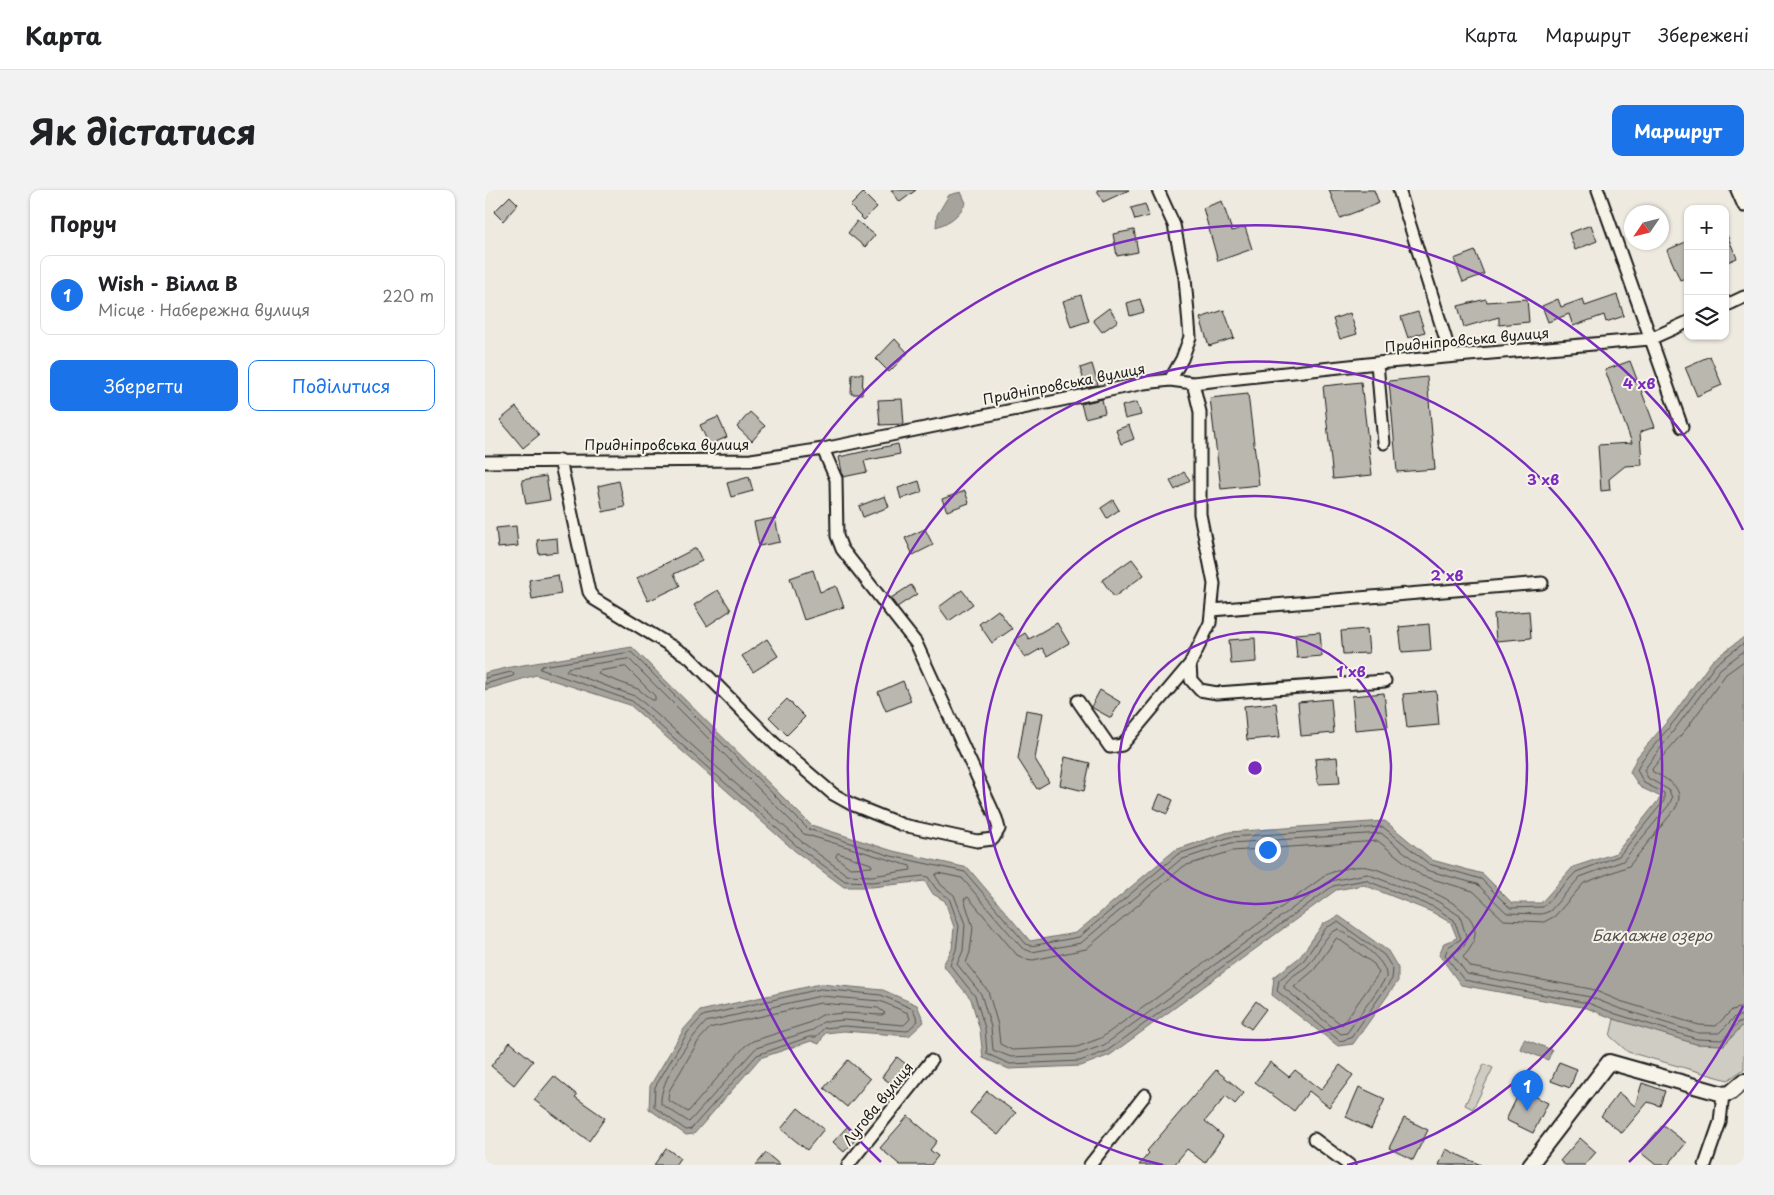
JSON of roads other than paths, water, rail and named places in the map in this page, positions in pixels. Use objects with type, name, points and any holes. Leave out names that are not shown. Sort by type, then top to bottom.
[{"type":"street","points":[[1159,190],[1174,225],[1183,269],[1190,337],[1182,359],[1170,380]]},
{"type":"street","points":[[1399,190],[1451,356]]},
{"type":"street","points":[[1598,190],[1682,427]]},
{"type":"street","points":[[1737,190],[1744,206]]},
{"type":"street","points":[[1729,304],[1744,297]]},
{"type":"street","name":"Придніпровська вулиця","points":[[485,462],[751,460],[823,449],[1144,383],[1170,380],[1193,383],[1377,363],[1650,339],[1684,324]]},
{"type":"street","points":[[1377,363],[1384,443]]},
{"type":"street","points":[[1078,701],[1110,747],[1122,744],[1190,664],[1210,623],[1214,584],[1200,514],[1200,412],[1193,383]]},
{"type":"street","points":[[560,460],[589,592],[594,599],[689,657],[775,744],[833,794],[851,804],[903,825],[977,841],[993,839],[999,829],[996,818],[916,643],[842,549],[837,536],[836,478],[823,449]]},
{"type":"street","points":[[1212,610],[1542,583]]},
{"type":"street","points":[[1190,664],[1191,680],[1200,690],[1217,693],[1385,681]]},
{"type":"street","name":"Лугова вулиця","points":[[848,1165],[931,1061]]},
{"type":"street","points":[[1530,1165],[1609,1062],[1723,1094],[1731,1093],[1744,1081]]},
{"type":"street","points":[[1705,1165],[1721,1122],[1723,1094]]},
{"type":"street","points":[[1090,1165],[1145,1095]]},
{"type":"street","points":[[1314,1139],[1349,1165]]},
{"type":"water","points":[[961,192],[966,203],[963,208],[950,221],[936,227],[937,215],[949,195]]},
{"type":"water","name":"Баклажне озеро","points":[[1744,637],[1744,1024],[1724,1045],[1696,1044],[1614,1019],[1587,1008],[1461,985],[1439,955],[1444,943],[1457,938],[1451,923],[1432,912],[1364,885],[1336,890],[1110,1055],[1081,1066],[1009,1069],[983,1058],[980,1030],[971,999],[943,965],[952,949],[954,927],[945,901],[933,894],[925,881],[872,887],[844,887],[795,851],[630,705],[536,675],[485,690],[485,673],[632,647],[811,825],[893,851],[968,868],[1030,941],[1076,933],[1175,850],[1229,832],[1385,821],[1432,860],[1483,874],[1512,903],[1541,903],[1573,867],[1616,853],[1661,797],[1640,787],[1630,772],[1637,757],[1672,716],[1712,661]]},
{"type":"water","points":[[1339,916],[1388,951],[1398,968],[1398,981],[1353,1044],[1338,1046],[1272,995],[1274,977],[1300,957],[1323,924]]},
{"type":"water","points":[[820,984],[883,990],[917,1005],[924,1022],[909,1036],[844,1031],[825,1033],[819,1044],[811,1041],[760,1058],[694,1134],[686,1135],[649,1109],[650,1086],[684,1029],[700,1011]]},
{"type":"water","points":[[1524,1039],[1552,1050],[1548,1060],[1520,1049]]},
{"type":"place","name":"Wish - Вілла B","points":[[1527,1111]]}]
